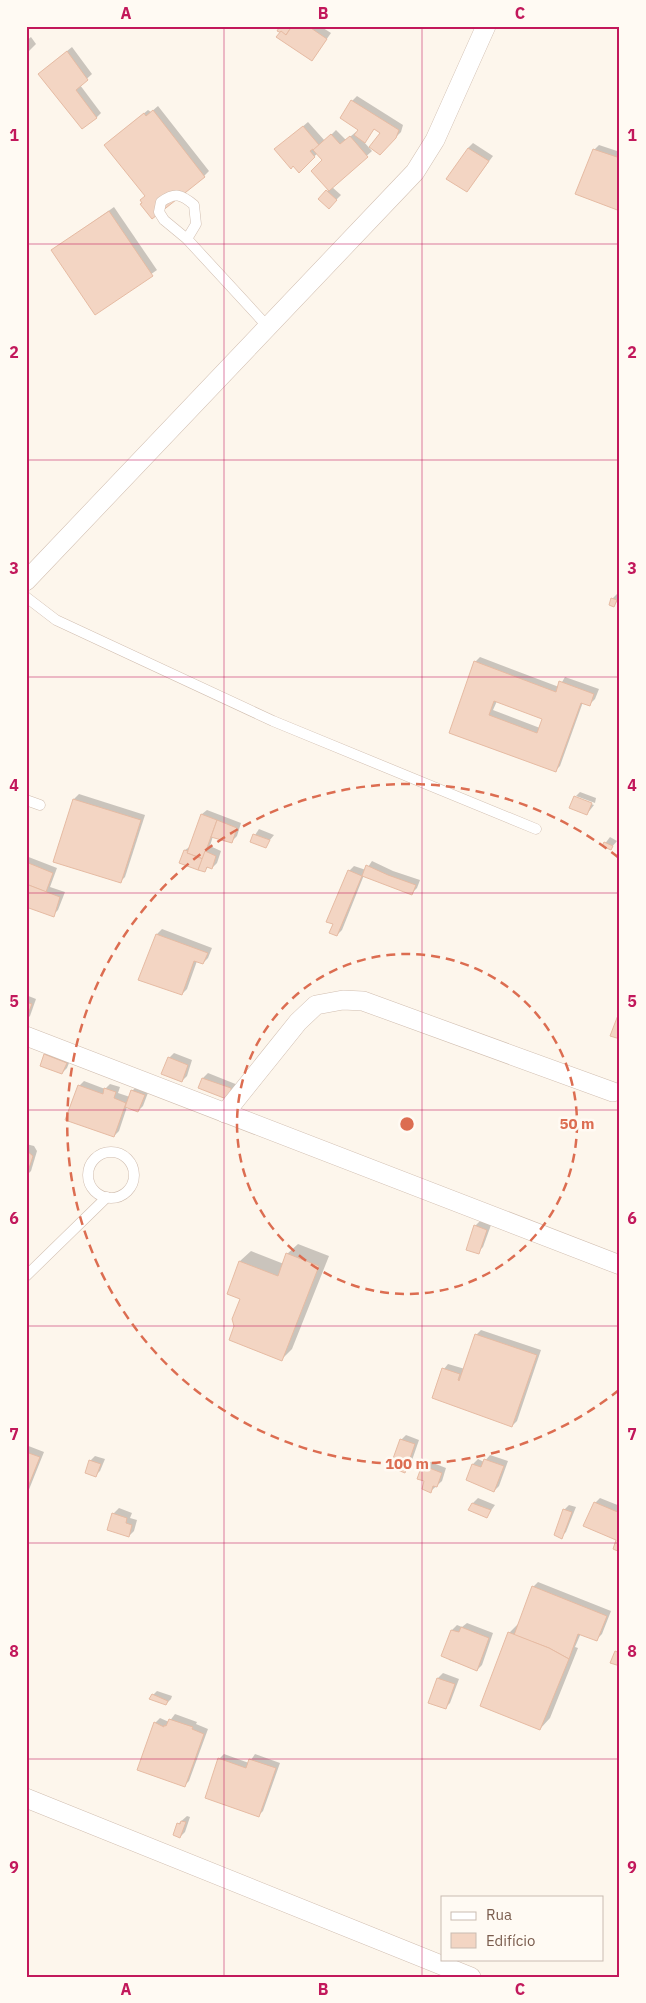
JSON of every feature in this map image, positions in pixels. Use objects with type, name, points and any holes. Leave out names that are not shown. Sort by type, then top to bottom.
[{"type":"street","points":[[26,581],[416,172],[436,140],[486,26]]},
{"type":"street","points":[[225,1113],[298,1022],[316,1005],[343,1000],[363,1001],[613,1092]]},
{"type":"street","points":[[26,1036],[620,1265]]},
{"type":"street","points":[[26,1798],[471,1977]]},
{"type":"lane","points":[[187,239],[268,327]]},
{"type":"lane","points":[[26,597],[56,620],[273,721],[536,829]]},
{"type":"lane","points":[[26,800],[40,805]]},
{"type":"lane","points":[[26,1276],[107,1197],[116,1197],[130,1187],[134,1178],[133,1169],[123,1155],[114,1152],[106,1152],[98,1156],[91,1163],[88,1171],[88,1180],[92,1188],[99,1194],[107,1197]]},
{"type":"building","points":[[280,26],[292,26],[286,35],[277,31]]},
{"type":"building","points":[[292,26],[308,26],[327,39],[312,61],[276,37],[281,31],[286,35]]},
{"type":"building","points":[[67,51],[88,80],[76,90],[97,118],[82,129],[38,74]]},
{"type":"building","points":[[351,100],[399,130],[396,138],[380,155],[369,147],[380,133],[374,129],[365,143],[354,135],[358,130],[340,118]]},
{"type":"building","points":[[153,110],[205,177],[152,219],[140,204],[142,203],[140,200],[145,196],[104,145],[144,113],[146,116]]},
{"type":"building","points":[[303,126],[319,145],[310,151],[315,157],[299,173],[293,166],[291,169],[274,149]]},
{"type":"building","points":[[331,134],[340,144],[350,136],[368,157],[329,191],[311,171],[322,160],[313,150]]},
{"type":"building","points":[[468,148],[489,161],[467,192],[446,179]]},
{"type":"building","points":[[593,149],[620,158],[620,211],[575,194]]},
{"type":"building","points":[[326,190],[337,200],[329,209],[318,199]]},
{"type":"building","points":[[109,211],[153,276],[95,315],[51,250]]},
{"type":"building","points":[[611,598],[617,600],[614,607],[609,605]]},
{"type":"building","points":[[474,661],[556,692],[559,681],[594,694],[590,706],[581,703],[556,772],[449,733]],"holes":[[[494,701],[542,719],[537,733],[489,715]]]},
{"type":"building","points":[[574,796],[592,803],[587,815],[569,808]]},
{"type":"building","points":[[73,799],[141,820],[121,883],[53,862]]},
{"type":"building","points":[[201,814],[217,820],[203,859],[187,853]]},
{"type":"building","points":[[217,820],[237,828],[232,843],[211,837]]},
{"type":"building","points":[[253,834],[270,840],[266,848],[250,842]]},
{"type":"building","points":[[604,842],[613,846],[611,850],[602,846]]},
{"type":"building","points":[[184,850],[203,859],[198,870],[179,863]]},
{"type":"building","points":[[205,851],[216,856],[212,869],[207,867],[205,872],[198,870]]},
{"type":"building","points":[[26,862],[53,873],[46,892],[26,884]]},
{"type":"building","points":[[366,865],[416,885],[412,895],[362,876]]},
{"type":"building","points":[[348,870],[362,876],[337,936],[329,933],[333,924],[326,922]]},
{"type":"building","points":[[26,884],[60,897],[54,917],[26,907]]},
{"type":"building","points":[[156,934],[208,953],[203,964],[194,961],[182,995],[138,980]]},
{"type":"building","points":[[26,1002],[32,1004],[26,1019]]},
{"type":"building","points":[[620,1010],[620,1039],[610,1036]]},
{"type":"building","points":[[44,1054],[67,1063],[62,1074],[40,1066]]},
{"type":"building","points":[[168,1057],[188,1065],[182,1082],[161,1074]]},
{"type":"building","points":[[202,1078],[231,1088],[234,1091],[229,1100],[198,1088]]},
{"type":"building","points":[[78,1085],[103,1094],[104,1088],[116,1092],[114,1098],[126,1103],[114,1137],[65,1120]]},
{"type":"building","points":[[131,1090],[145,1095],[138,1112],[125,1107]]},
{"type":"building","points":[[26,1150],[33,1156],[26,1178]]},
{"type":"building","points":[[474,1225],[487,1230],[479,1254],[466,1250]]},
{"type":"building","points":[[286,1253],[319,1266],[282,1361],[229,1340],[234,1326],[232,1319],[240,1299],[227,1294],[239,1261],[278,1276]]},
{"type":"building","points":[[475,1334],[537,1355],[512,1427],[432,1398],[442,1368],[460,1374],[459,1381]]},
{"type":"building","points":[[400,1439],[415,1444],[405,1473],[390,1467]]},
{"type":"building","points":[[26,1452],[40,1457],[26,1492]]},
{"type":"building","points":[[484,1459],[504,1466],[494,1492],[466,1480],[472,1464],[481,1467]]},
{"type":"building","points":[[89,1460],[101,1464],[96,1477],[85,1473]]},
{"type":"building","points":[[422,1465],[442,1473],[437,1487],[433,1486],[431,1493],[422,1489],[424,1481],[417,1479]]},
{"type":"building","points":[[594,1502],[620,1513],[620,1552],[613,1549],[616,1540],[583,1526]]},
{"type":"building","points":[[472,1503],[491,1510],[487,1518],[468,1510]]},
{"type":"building","points":[[563,1509],[572,1512],[562,1539],[554,1535]]},
{"type":"building","points":[[112,1513],[127,1518],[126,1523],[132,1525],[129,1537],[107,1530]]},
{"type":"building","points":[[532,1586],[607,1616],[597,1641],[578,1634],[569,1659],[549,1648],[514,1635]]},
{"type":"building","points":[[461,1627],[489,1638],[477,1671],[441,1656],[451,1630],[459,1632]]},
{"type":"building","points":[[508,1632],[549,1648],[569,1659],[540,1730],[480,1706]]},
{"type":"building","points":[[615,1651],[620,1653],[620,1666],[610,1663]]},
{"type":"building","points":[[437,1678],[455,1684],[446,1709],[428,1703]]},
{"type":"building","points":[[152,1694],[168,1701],[166,1705],[149,1699]]},
{"type":"building","points":[[169,1719],[193,1727],[192,1729],[204,1734],[185,1787],[137,1770],[154,1722],[164,1727]]},
{"type":"building","points":[[218,1758],[246,1768],[249,1759],[276,1768],[259,1817],[205,1798]]},
{"type":"building","points":[[181,1821],[186,1822],[180,1838],[173,1835],[177,1823],[180,1824]]}]
